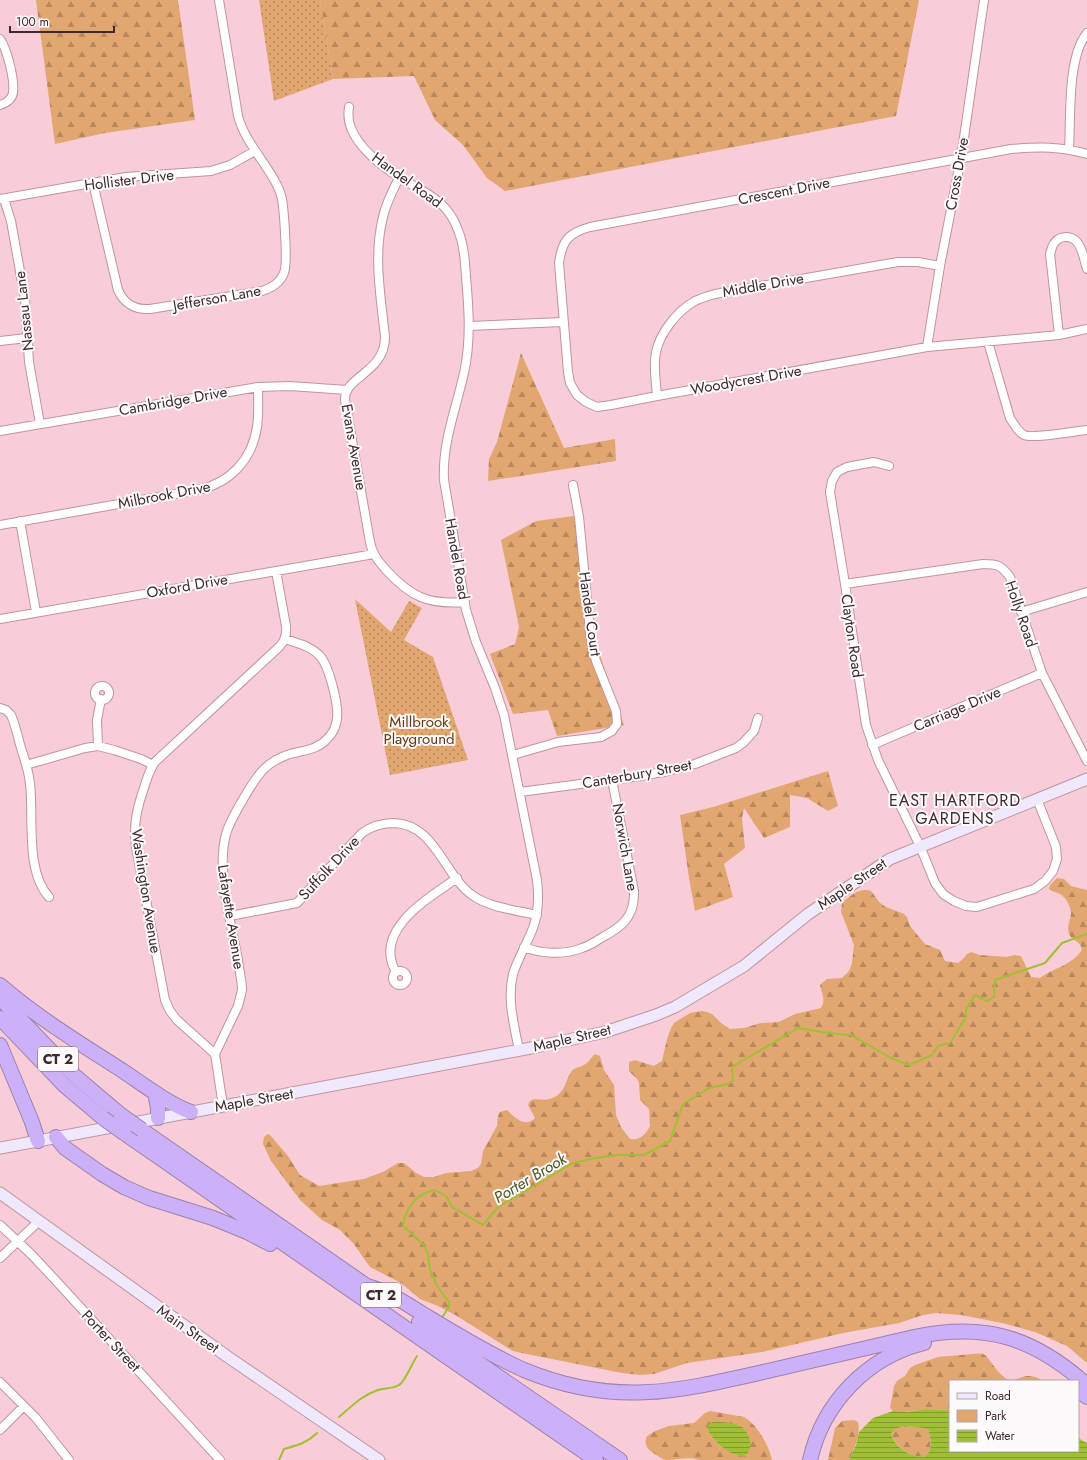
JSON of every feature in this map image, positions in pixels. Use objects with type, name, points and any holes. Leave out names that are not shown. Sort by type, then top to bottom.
[{"type":"highway","points":[[0,985],[43,1018],[155,1093],[191,1112]]},
{"type":"highway","name":"CT 2","points":[[0,998],[75,1076],[142,1130],[620,1460]]},
{"type":"highway","name":"CT 2","points":[[0,1018],[61,1082],[103,1118],[596,1460]]},
{"type":"highway","points":[[0,1045],[32,1122],[38,1141]]},
{"type":"highway","points":[[155,1093],[158,1118]]},
{"type":"highway","points":[[56,1137],[65,1148],[124,1188],[149,1198],[231,1225],[271,1244],[307,1267],[327,1274]]},
{"type":"highway","points":[[368,1286],[390,1294],[470,1342],[518,1367],[561,1383],[602,1391],[641,1393],[682,1390],[919,1336],[960,1330],[993,1333],[1025,1344],[1057,1362],[1087,1385]]},
{"type":"highway","points":[[810,1460],[817,1436],[828,1415],[856,1380],[884,1359],[918,1344],[956,1339],[973,1339],[994,1342],[1031,1355],[1068,1380]]},
{"type":"highway","points":[[1079,1390],[1087,1397]]},
{"type":"street","name":"Jefferson Lane","points":[[93,183],[118,290],[129,304],[139,309],[150,309],[262,291],[270,288],[278,282],[284,274],[286,264],[282,203],[280,194],[275,181],[243,132],[238,116],[219,0]]},
{"type":"street","name":"Cross Drive","points":[[927,347],[940,266],[961,158],[984,0]]},
{"type":"street","points":[[1069,149],[1073,66],[1081,40],[1087,33]]},
{"type":"street","points":[[0,39],[7,51],[13,84],[13,94],[8,101],[0,105]]},
{"type":"street","name":"Handel Road","points":[[349,107],[350,125],[356,137],[377,161],[399,178],[434,197],[447,209],[461,237],[464,251],[470,326],[466,364],[448,434],[444,464],[446,496],[465,602],[476,642],[500,701],[513,755],[537,880],[537,915],[516,967],[511,989],[513,1019],[519,1050]]},
{"type":"street","name":"Crescent Drive","points":[[563,322],[559,263],[561,248],[568,238],[578,230],[1011,149],[1041,147],[1069,149],[1087,154]]},
{"type":"street","name":"Hollister Drive","points":[[2,199],[132,177],[211,171],[230,165],[255,151]]},
{"type":"street","name":"Evans Avenue","points":[[399,178],[384,212],[379,241],[378,266],[385,337],[384,347],[375,364],[347,390],[345,400],[370,542],[374,554],[398,582],[416,595],[438,602],[465,602]]},
{"type":"street","name":"Nassau Lane","points":[[2,199],[11,221],[25,299],[29,362],[40,424]]},
{"type":"street","points":[[1058,334],[1050,254],[1053,244],[1058,238],[1067,236],[1076,241],[1082,251],[1087,269]]},
{"type":"street","name":"Middle Drive","points":[[658,396],[655,367],[656,351],[665,331],[675,316],[694,302],[715,294],[898,262],[918,262],[940,266]]},
{"type":"street","points":[[470,326],[563,322]]},
{"type":"street","name":"Woodycrest Drive","points":[[563,322],[570,382],[576,395],[597,407],[611,406],[658,396],[927,347],[988,342],[1087,329]]},
{"type":"street","points":[[0,341],[27,338]]},
{"type":"street","points":[[988,342],[1010,418],[1016,428],[1025,436],[1087,430]]},
{"type":"street","name":"Cambridge Drive","points":[[0,431],[258,387],[290,386],[347,390]]},
{"type":"street","name":"Milbrook Drive","points":[[0,525],[198,490],[221,482],[239,467],[252,446],[258,422],[258,387]]},
{"type":"street","name":"Clayton Road","points":[[889,466],[874,462],[846,467],[837,472],[832,481],[830,492],[866,725],[872,745],[920,846],[935,883],[943,894],[960,904],[977,907],[1034,890],[1045,881],[1053,872],[1057,859],[1056,847],[1037,799]]},
{"type":"street","name":"Handel Court","points":[[513,755],[558,742],[601,736],[612,731],[617,724],[616,711],[596,662],[591,641],[579,517],[573,485]]},
{"type":"street","points":[[20,521],[36,612]]},
{"type":"street","name":"Oxford Drive","points":[[0,618],[374,554]]},
{"type":"street","name":"Holly Road","points":[[845,584],[983,564],[994,564],[1003,568],[1010,577],[1042,673],[1087,761]]},
{"type":"street","points":[[276,571],[286,626],[285,639]]},
{"type":"street","points":[[1021,612],[1087,592]]},
{"type":"street","name":"Washington Avenue","points":[[215,1054],[173,1015],[163,996],[136,847],[134,829],[135,818],[139,802],[153,765],[279,647],[285,639]]},
{"type":"street","name":"Lafayette Avenue","points":[[215,1054],[238,1006],[242,990],[222,875],[222,858],[225,838],[232,820],[263,770],[272,762],[283,757],[311,750],[319,746],[331,734],[336,721],[336,708],[329,670],[325,662],[319,654],[311,649],[285,639]]},
{"type":"street","name":"Carriage Drive","points":[[872,745],[1042,673]]},
{"type":"street","points":[[98,746],[97,720],[101,699]]},
{"type":"street","points":[[0,708],[6,710],[12,715],[26,765],[30,784],[31,831],[36,874],[41,886],[49,898]]},
{"type":"street","name":"Canterbury Street","points":[[520,792],[657,773],[704,761],[736,748],[743,743],[752,735],[758,718]]},
{"type":"street","points":[[26,765],[98,746],[141,759],[153,765]]},
{"type":"street","name":"Maple Street","points":[[0,1148],[519,1050],[601,1033],[653,1016],[675,1007],[744,966],[808,914],[895,856],[1087,779]]},
{"type":"street","name":"Norwich Lane","points":[[524,947],[543,952],[578,950],[616,930],[630,915],[634,903],[634,891],[612,780]]},
{"type":"street","name":"Suffolk Drive","points":[[230,916],[290,906],[297,903],[357,837],[369,828],[382,824],[401,824],[422,834],[431,843],[469,892],[483,901],[537,915]]},
{"type":"street","points":[[396,972],[391,961],[390,948],[399,927],[416,908],[457,878]]},
{"type":"street","points":[[215,1054],[223,1106]]},
{"type":"street","name":"Main Street","points":[[0,1194],[371,1458]]},
{"type":"street","points":[[0,1258],[38,1222]]},
{"type":"street","name":"Porter Street","points":[[0,1225],[32,1255],[218,1460]]},
{"type":"street","points":[[0,1382],[43,1426],[69,1460]]},
{"type":"street","points":[[0,1430],[24,1406]]},
{"type":"green space","points":[[36,0],[178,0],[195,120],[105,133],[55,144]]},
{"type":"green space","points":[[259,0],[320,0],[333,79],[274,101]]},
{"type":"green space","points":[[320,0],[919,0],[896,116],[505,191],[487,178],[463,145],[435,120],[414,76],[333,79]]},
{"type":"green space","points":[[521,353],[564,448],[615,439],[616,461],[488,481],[489,459],[497,442]]},
{"type":"green space","points":[[582,515],[595,641],[624,725],[557,736],[548,710],[513,714],[490,654],[515,644],[519,627],[501,540],[536,521]]},
{"type":"green space","name":"Millbrook Playground","points":[[355,599],[391,632],[409,601],[422,608],[404,640],[433,657],[468,760],[390,775]]},
{"type":"green space","points":[[828,771],[838,806],[828,811],[807,798],[790,795],[790,827],[764,838],[744,808],[742,818],[745,848],[724,864],[733,897],[695,911],[680,815],[713,807]]},
{"type":"green space","points":[[1057,878],[1064,879],[1071,886],[1087,890],[1087,1363],[1067,1346],[1035,1332],[1002,1323],[961,1315],[936,1313],[923,1315],[899,1323],[843,1333],[762,1352],[687,1363],[654,1374],[640,1375],[622,1373],[513,1351],[457,1316],[420,1299],[401,1283],[370,1267],[353,1243],[340,1230],[322,1220],[300,1200],[271,1161],[263,1144],[264,1137],[268,1134],[270,1135],[288,1156],[300,1175],[319,1186],[364,1179],[383,1172],[398,1163],[404,1163],[416,1173],[424,1177],[434,1177],[446,1173],[471,1171],[478,1168],[481,1164],[483,1151],[497,1126],[500,1112],[507,1110],[520,1121],[531,1121],[535,1118],[528,1105],[530,1101],[536,1099],[546,1100],[559,1094],[572,1070],[586,1064],[595,1054],[600,1056],[604,1070],[614,1085],[616,1115],[621,1127],[630,1139],[640,1138],[647,1132],[650,1126],[649,1109],[640,1100],[639,1083],[629,1071],[629,1062],[635,1060],[654,1066],[662,1061],[671,1028],[674,1023],[690,1013],[702,1011],[712,1014],[730,1029],[744,1028],[761,1023],[779,1022],[795,1014],[821,1008],[823,994],[820,985],[827,979],[842,978],[849,971],[852,963],[854,945],[841,912],[842,903],[852,895],[863,890],[871,891],[880,903],[904,914],[907,917],[910,926],[925,944],[940,950],[945,961],[958,963],[971,952],[980,955],[1007,957],[1014,955],[1021,956],[1031,977],[1040,978],[1073,960],[1082,950],[1080,945],[1069,934],[1068,928],[1071,913],[1068,902],[1062,895],[1049,889],[1050,885]]},
{"type":"green space","points":[[982,1354],[988,1358],[1003,1377],[1010,1380],[949,1380],[949,1410],[925,1409],[898,1413],[893,1411],[890,1408],[894,1386],[897,1381],[905,1376],[910,1368],[915,1365],[938,1357]]},
{"type":"green space","points":[[1024,1376],[1035,1377],[1042,1380],[1013,1380]]},
{"type":"green space","points":[[710,1411],[744,1417],[749,1420],[762,1436],[772,1460],[699,1460],[687,1458],[666,1460],[648,1449],[646,1443],[647,1436],[655,1431],[669,1426],[694,1423],[705,1413]],"holes":[[[712,1422],[738,1456],[721,1445],[713,1437],[707,1429]]]},
{"type":"green space","points":[[854,1420],[858,1422],[859,1432],[849,1460],[828,1460],[835,1428],[842,1421]]},
{"type":"green space","points":[[904,1426],[928,1430],[931,1440],[930,1450],[926,1456],[921,1457],[910,1454],[896,1443],[891,1433],[894,1429]]},
{"type":"water","points":[[925,1409],[949,1410],[949,1452],[1079,1452],[1079,1439],[1087,1443],[1087,1460],[849,1460],[856,1445],[859,1432],[873,1418],[893,1411],[907,1412]],"holes":[[[904,1426],[928,1430],[931,1440],[930,1450],[926,1456],[921,1457],[904,1451],[895,1443],[891,1433],[895,1429]]]},
{"type":"water","points":[[712,1422],[726,1422],[740,1426],[744,1429],[750,1442],[747,1454],[743,1457],[722,1447],[707,1429],[708,1425]]},
{"type":"waterway","name":"Porter Brook","points":[[441,1319],[449,1307],[449,1302],[437,1286],[430,1270],[428,1254],[423,1244],[403,1226],[409,1207],[422,1194],[435,1190],[447,1197],[452,1207],[483,1225],[498,1207],[571,1164],[616,1155],[644,1155],[670,1141],[683,1104],[709,1088],[728,1084],[733,1081],[732,1067],[798,1028],[851,1035],[891,1058],[909,1065],[932,1055],[938,1046],[950,1043],[966,1017],[966,1009],[975,995],[987,1001],[994,997],[995,980],[1045,963],[1062,943],[1087,934]]},
{"type":"waterway","points":[[339,1417],[372,1392],[399,1385],[404,1380],[417,1356]]},
{"type":"waterway","points":[[279,1460],[284,1449],[298,1445],[317,1433]]},
{"type":"district","name":"EAST HARTFORD GARDENS","points":[[955,809]]}]
